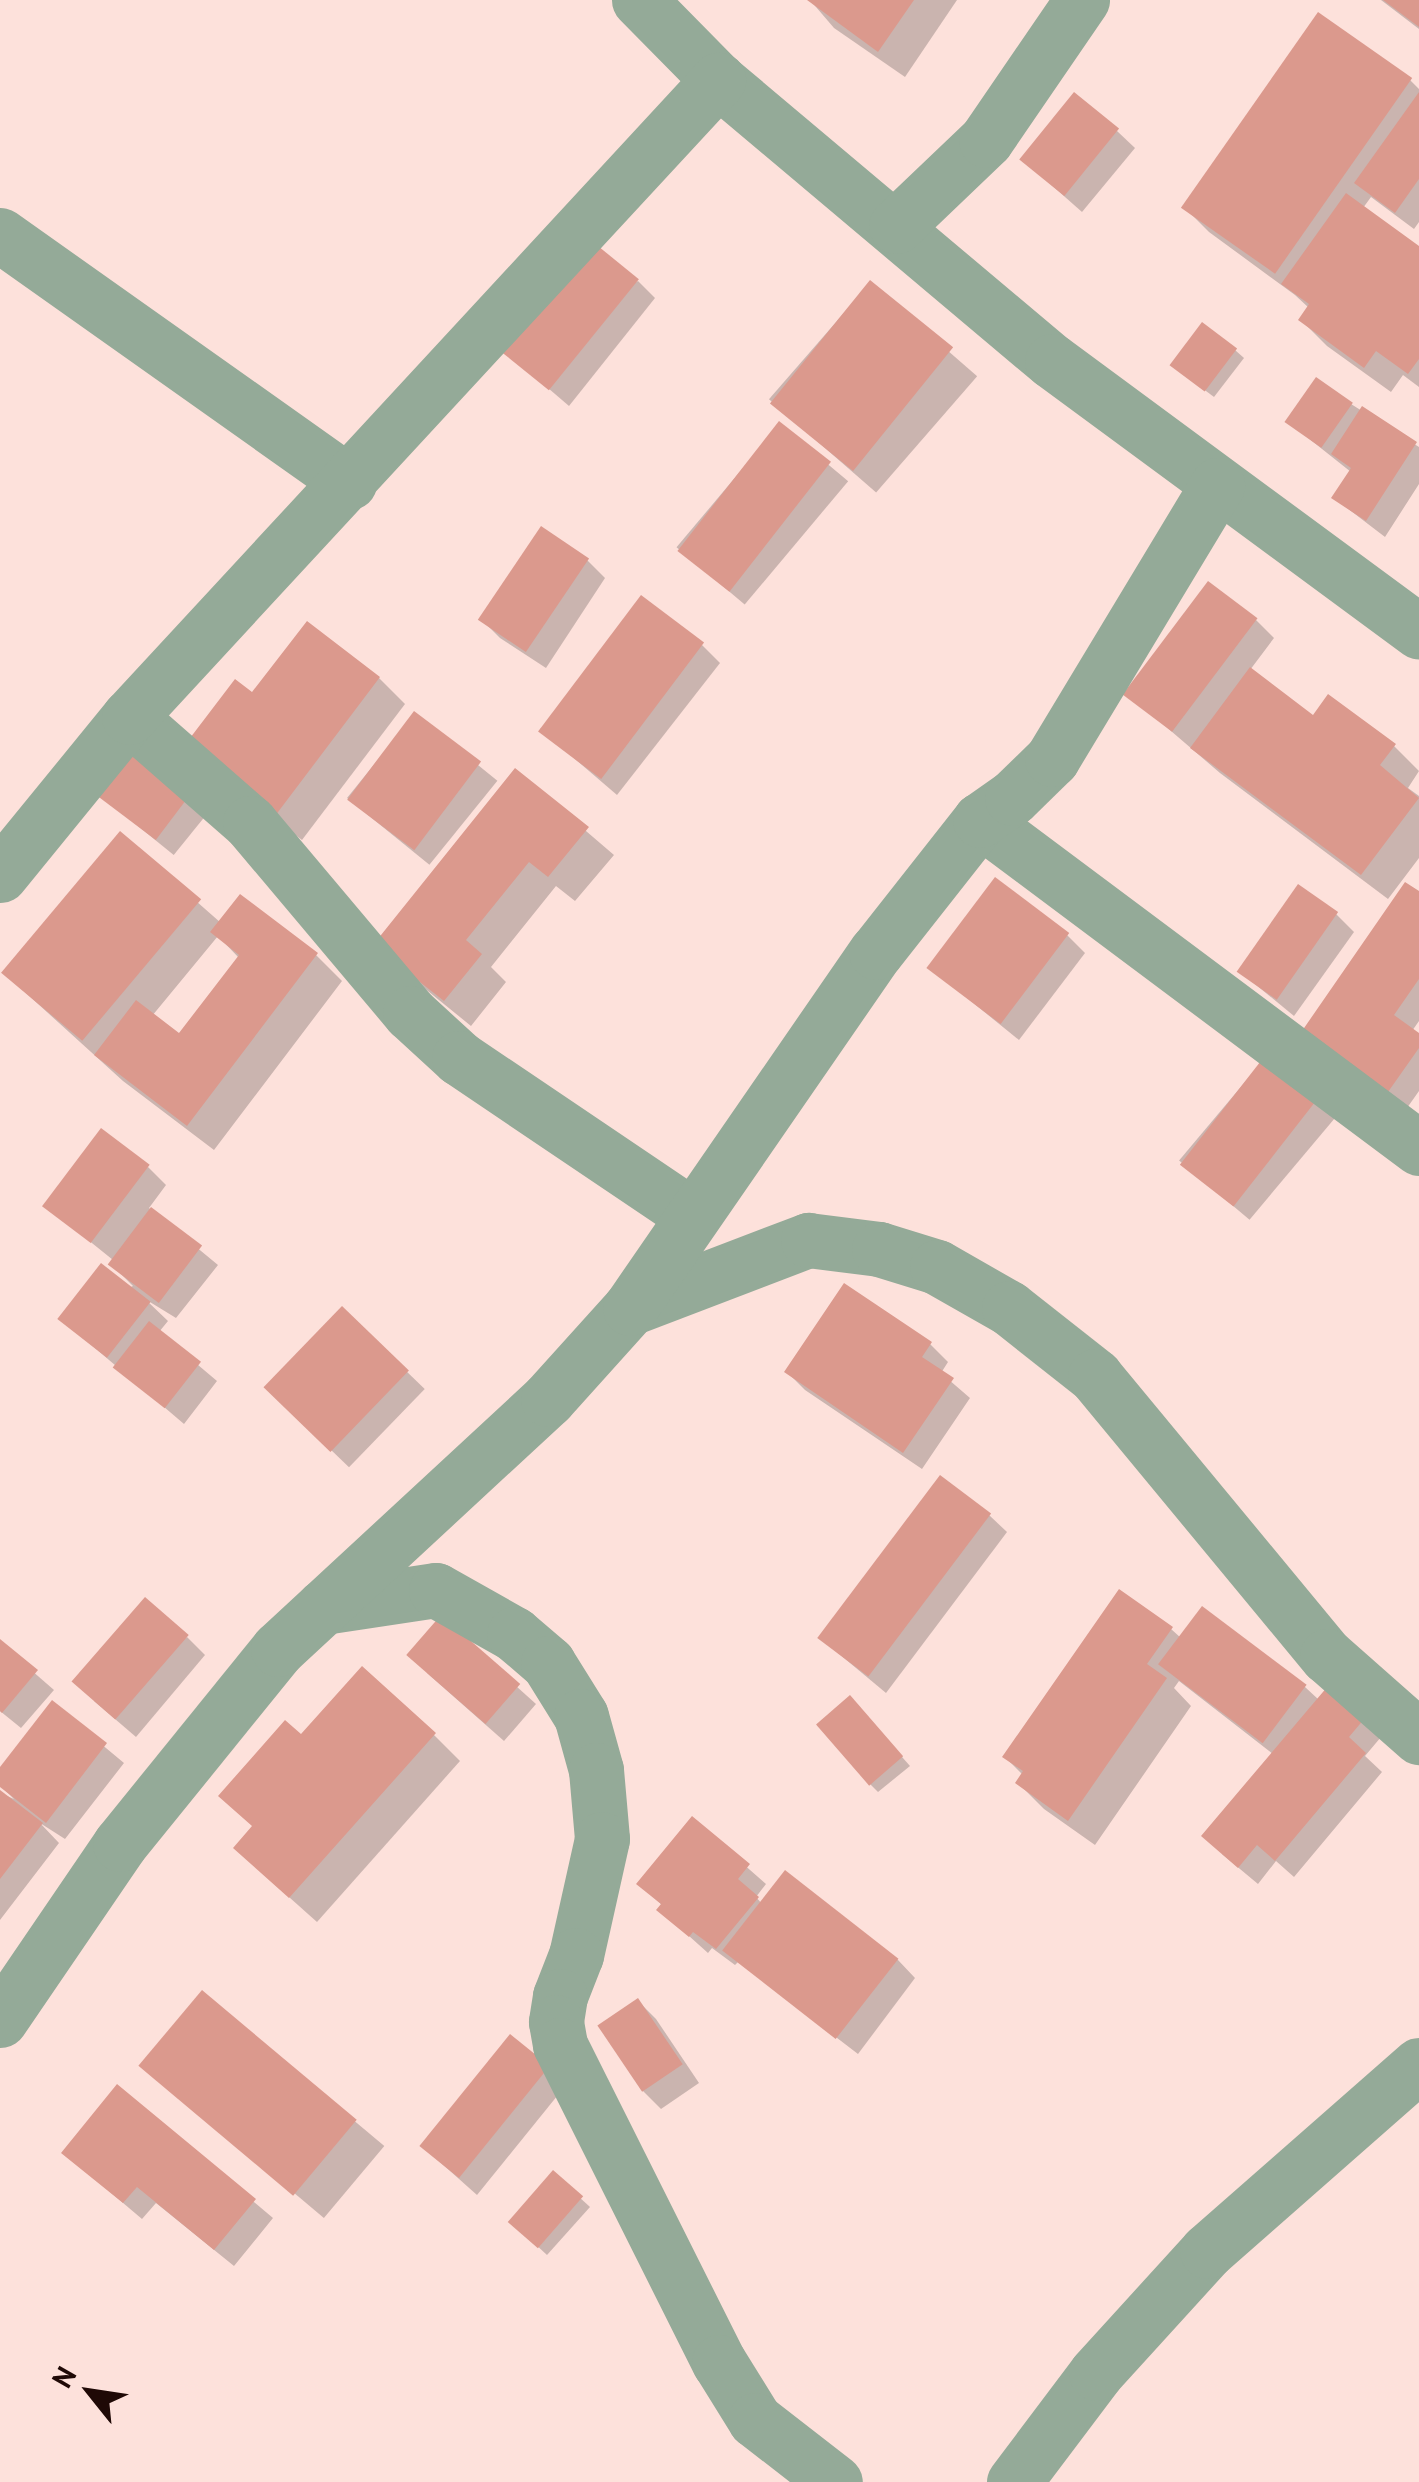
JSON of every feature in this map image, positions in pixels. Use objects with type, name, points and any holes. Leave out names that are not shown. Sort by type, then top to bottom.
[{"type":"street","points":[[640,0],[718,80],[1052,360],[1419,632]]},
{"type":"street","points":[[896,226],[986,140],[1082,0]]},
{"type":"street","points":[[0,875],[129,717],[718,80]]},
{"type":"street","points":[[0,235],[349,482]]},
{"type":"street","points":[[0,2020],[120,1844],[278,1649],[548,1399],[630,1308],[876,952],[980,820],[1012,798],[1052,759],[1217,485]]},
{"type":"street","points":[[129,717],[250,824],[410,1013],[459,1058],[694,1216]]},
{"type":"street","points":[[980,820],[1419,1148]]},
{"type":"street","points":[[630,1308],[808,1240],[880,1250],[937,1267],[1009,1308],[1096,1376],[1327,1656],[1419,1737]]},
{"type":"street","points":[[323,1608],[436,1590],[514,1634],[548,1662],[581,1716],[596,1770],[602,1839],[576,1956],[560,1996],[556,2022],[560,2046],[720,2362],[756,2420],[835,2482]]},
{"type":"street","points":[[1014,2482],[1096,2373],[1207,2251],[1419,2066]]},
{"type":"building","points":[[807,0],[914,0],[878,52]]},
{"type":"building","points":[[1383,0],[1419,0],[1419,27]]},
{"type":"building","points":[[1318,12],[1412,78],[1275,274],[1181,208]]},
{"type":"building","points":[[1074,92],[1119,129],[1064,196],[1019,160]]},
{"type":"building","points":[[1419,92],[1419,179],[1395,213],[1354,183]]},
{"type":"building","points":[[1346,193],[1419,246],[1419,359],[1408,374],[1376,351],[1364,368],[1298,320],[1309,304],[1281,284]]},
{"type":"building","points":[[593,242],[639,279],[549,390],[503,353]]},
{"type":"building","points":[[870,280],[953,347],[853,471],[770,404]]},
{"type":"building","points":[[1202,322],[1237,348],[1205,392],[1170,365]]},
{"type":"building","points":[[1316,377],[1353,403],[1321,448],[1284,422]]},
{"type":"building","points":[[1362,406],[1417,442],[1366,521],[1331,498],[1351,468],[1331,454]]},
{"type":"building","points":[[779,421],[831,462],[729,592],[677,551]]},
{"type":"building","points":[[541,526],[589,558],[526,652],[478,620]]},
{"type":"building","points":[[1208,581],[1258,618],[1172,732],[1123,694]]},
{"type":"building","points":[[641,595],[704,643],[601,779],[538,732]]},
{"type":"building","points":[[307,621],[380,677],[275,816],[184,746],[235,679],[252,692]]},
{"type":"building","points":[[1250,667],[1313,715],[1328,694],[1396,744],[1380,765],[1419,798],[1361,875],[1190,748]]},
{"type":"building","points":[[414,711],[481,762],[414,850],[347,800]]},
{"type":"building","points":[[129,746],[191,793],[156,840],[93,793]]},
{"type":"building","points":[[515,768],[589,827],[548,877],[529,862],[466,940],[482,954],[444,1001],[373,945]]},
{"type":"building","points":[[120,831],[201,899],[82,1041],[1,973]]},
{"type":"building","points":[[995,877],[1069,933],[1001,1024],[926,968]]},
{"type":"building","points":[[1405,882],[1419,891],[1419,979],[1394,1015],[1419,1033],[1419,1048],[1388,1092],[1302,1031]]},
{"type":"building","points":[[1298,884],[1338,912],[1277,1000],[1237,972]]},
{"type":"building","points":[[240,894],[318,953],[187,1126],[94,1055],[136,1000],[179,1033],[239,955],[210,932]]},
{"type":"building","points":[[1271,1048],[1325,1090],[1233,1206],[1180,1165]]},
{"type":"building","points":[[101,1128],[150,1165],[91,1243],[42,1206]]},
{"type":"building","points":[[151,1207],[202,1246],[159,1303],[108,1265]]},
{"type":"building","points":[[101,1263],[151,1302],[107,1358],[57,1319]]},
{"type":"building","points":[[844,1283],[932,1342],[922,1357],[954,1378],[903,1453],[784,1372]]},
{"type":"building","points":[[342,1306],[409,1371],[330,1452],[264,1387]]},
{"type":"building","points":[[149,1321],[201,1362],[165,1408],[113,1367]]},
{"type":"building","points":[[940,1475],[991,1514],[868,1676],[817,1638]]},
{"type":"building","points":[[1119,1589],[1173,1627],[1147,1664],[1167,1678],[1068,1821],[1015,1783],[1023,1771],[1002,1757]]},
{"type":"building","points":[[145,1597],[189,1635],[115,1720],[72,1682]]},
{"type":"building","points":[[1202,1606],[1307,1685],[1263,1743],[1158,1664]]},
{"type":"building","points":[[441,1615],[520,1684],[485,1724],[406,1655]]},
{"type":"building","points":[[0,1639],[38,1670],[2,1713],[0,1711]]},
{"type":"building","points":[[362,1666],[436,1733],[289,1898],[233,1848],[252,1826],[218,1796],[285,1720],[301,1734]]},
{"type":"building","points":[[1328,1686],[1365,1718],[1349,1737],[1366,1753],[1275,1861],[1257,1845],[1238,1868],[1201,1836]]},
{"type":"building","points":[[850,1695],[903,1756],[869,1786],[816,1725]]},
{"type":"building","points":[[52,1700],[107,1743],[46,1823],[0,1787],[0,1767]]},
{"type":"building","points":[[0,1790],[43,1823],[0,1879]]},
{"type":"building","points":[[692,1816],[750,1864],[738,1879],[759,1897],[716,1949],[693,1932],[689,1937],[656,1910],[661,1904],[636,1884]]},
{"type":"building","points":[[785,1870],[898,1959],[836,2039],[722,1950]]},
{"type":"building","points":[[202,1990],[357,2120],[293,2196],[138,2066]]},
{"type":"building","points":[[638,1998],[683,2064],[642,2092],[597,2025]]},
{"type":"building","points":[[510,2034],[550,2066],[459,2178],[419,2146]]},
{"type":"building","points":[[117,2084],[256,2199],[214,2250],[137,2187],[123,2203],[61,2153]]},
{"type":"building","points":[[553,2170],[583,2196],[538,2248],[508,2222]]}]
